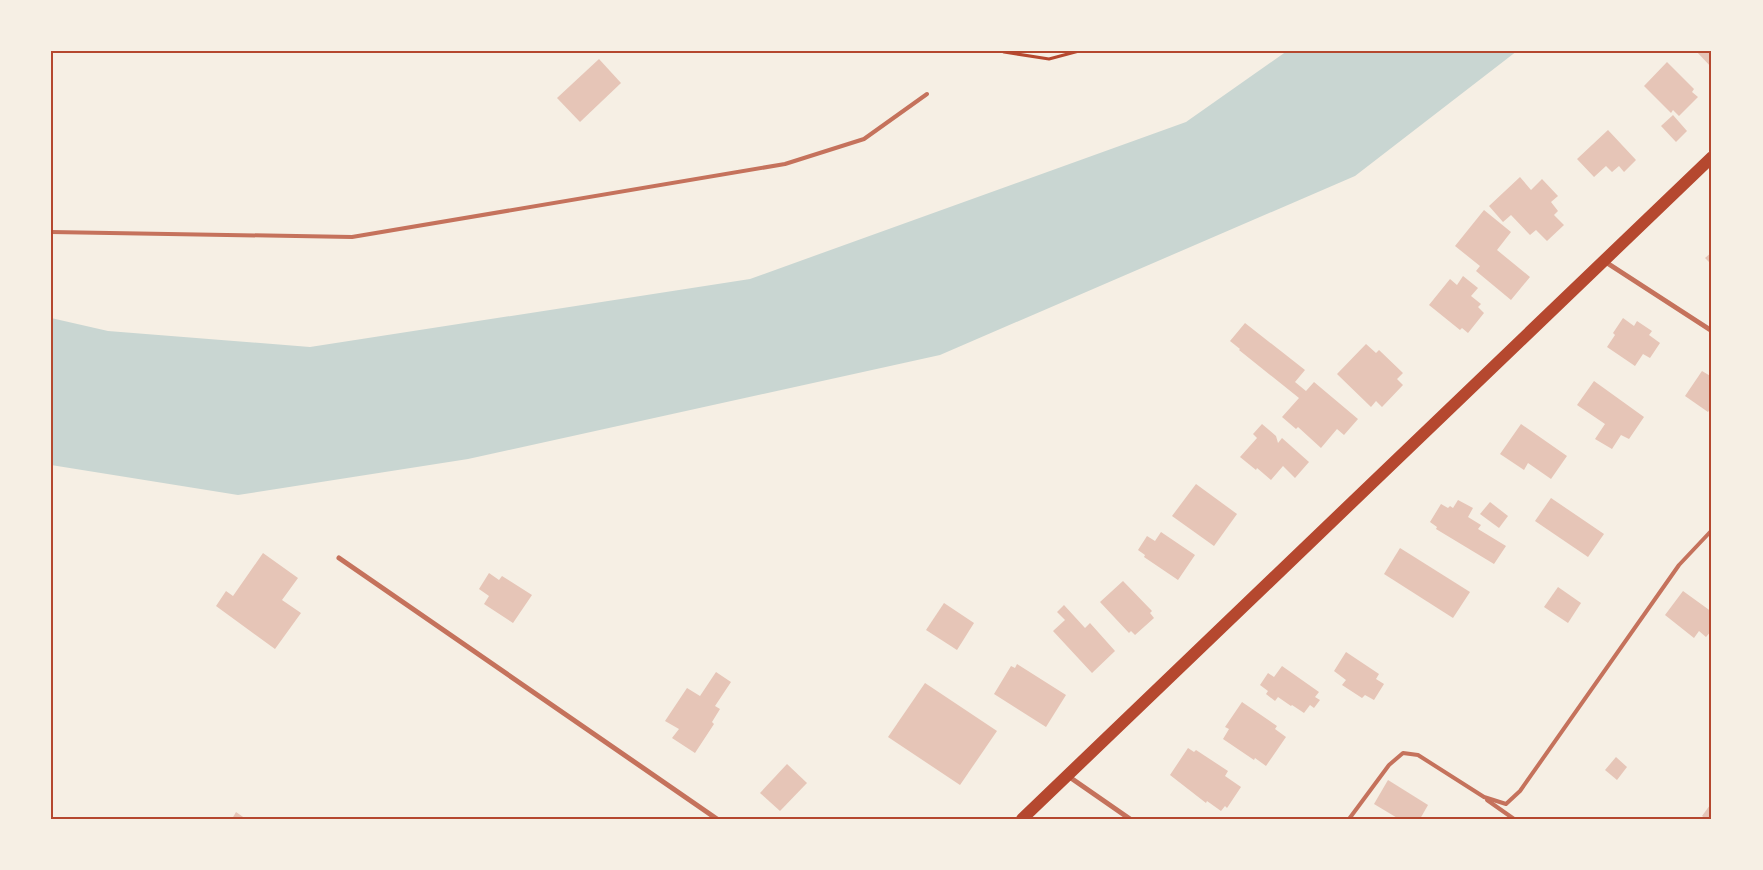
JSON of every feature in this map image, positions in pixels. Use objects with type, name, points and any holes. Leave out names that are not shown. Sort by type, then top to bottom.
[{"type":"main road","points":[[1022,819],[1712,157]]},
{"type":"street","points":[[1604,261],[1712,331]]},
{"type":"street","points":[[339,558],[717,819]]},
{"type":"street","points":[[1067,776],[1130,819]]},
{"type":"lane","points":[[51,232],[352,237],[785,164],[864,139],[927,94]]},
{"type":"lane","points":[[1484,797],[1506,804],[1520,791],[1679,565],[1712,530]]},
{"type":"lane","points":[[1350,819],[1388,765],[1403,753],[1418,755],[1484,797],[1514,819]]},
{"type":"path","points":[[1004,52],[1049,59],[1079,51]]},
{"type":"shaded area","points":[[1287,51],[1517,51],[1355,176],[940,355],[468,459],[238,495],[51,465],[51,318],[108,331],[310,347],[750,279],[1186,122]]},
{"type":"building","points":[[1696,51],[1712,51],[1712,68]]},
{"type":"building","points":[[599,59],[621,83],[580,122],[557,98]]},
{"type":"building","points":[[1667,62],[1694,89],[1692,92],[1698,97],[1679,116],[1673,110],[1671,113],[1644,86]]},
{"type":"building","points":[[1673,115],[1687,131],[1676,142],[1661,126]]},
{"type":"building","points":[[1608,130],[1636,160],[1624,172],[1619,166],[1612,172],[1606,166],[1594,177],[1577,159]]},
{"type":"building","points":[[1520,177],[1531,190],[1542,179],[1558,196],[1551,202],[1558,211],[1554,215],[1564,225],[1547,241],[1536,230],[1530,235],[1511,215],[1503,222],[1489,206]]},
{"type":"building","points":[[1484,210],[1511,232],[1497,250],[1530,277],[1511,300],[1476,271],[1480,266],[1455,246]]},
{"type":"building","points":[[1712,252],[1712,265],[1705,258]]},
{"type":"building","points":[[1463,276],[1478,288],[1471,296],[1481,304],[1478,307],[1484,313],[1468,333],[1462,328],[1460,330],[1429,305],[1450,279],[1457,285]]},
{"type":"building","points":[[1623,318],[1634,326],[1637,321],[1652,331],[1649,335],[1660,343],[1650,358],[1643,354],[1635,366],[1607,347],[1615,335],[1613,333]]},
{"type":"building","points":[[1245,323],[1305,370],[1295,382],[1306,391],[1314,382],[1358,419],[1344,435],[1337,429],[1321,448],[1298,427],[1296,429],[1282,417],[1299,398],[1230,341]]},
{"type":"building","points":[[1366,344],[1376,353],[1379,350],[1403,373],[1397,379],[1403,385],[1382,407],[1376,401],[1371,407],[1337,374]]},
{"type":"building","points":[[1702,371],[1712,377],[1712,406],[1708,412],[1685,396]]},
{"type":"building","points":[[1594,381],[1644,417],[1629,439],[1621,435],[1612,449],[1595,439],[1605,424],[1577,405]]},
{"type":"building","points":[[1262,424],[1276,436],[1278,443],[1282,438],[1309,462],[1295,478],[1283,466],[1271,480],[1240,457],[1257,438],[1253,434]]},
{"type":"building","points":[[1521,424],[1567,456],[1551,479],[1528,463],[1524,470],[1500,454]]},
{"type":"building","points":[[1196,484],[1237,514],[1214,546],[1172,516]]},
{"type":"building","points":[[1551,498],[1604,534],[1588,557],[1535,521]]},
{"type":"building","points":[[1458,500],[1473,508],[1468,517],[1481,525],[1478,529],[1506,546],[1494,564],[1436,529],[1437,527],[1430,522],[1441,504],[1448,508],[1450,506],[1453,508]]},
{"type":"building","points":[[1490,502],[1508,516],[1499,528],[1480,514]]},
{"type":"building","points":[[1161,532],[1195,555],[1178,580],[1144,557],[1145,555],[1138,550],[1147,536],[1155,541]]},
{"type":"building","points":[[1400,548],[1470,592],[1453,618],[1384,574]]},
{"type":"building","points":[[263,553],[298,578],[282,600],[301,613],[275,649],[216,606],[226,591],[233,596]]},
{"type":"building","points":[[489,573],[499,580],[502,576],[532,595],[513,623],[484,604],[489,596],[479,589]]},
{"type":"building","points":[[1123,581],[1152,611],[1150,613],[1154,618],[1135,635],[1131,631],[1129,633],[1100,602]]},
{"type":"building","points":[[1558,587],[1581,603],[1568,623],[1544,607]]},
{"type":"building","points":[[1683,591],[1712,612],[1712,630],[1706,637],[1699,631],[1694,638],[1665,615]]},
{"type":"building","points":[[944,603],[974,623],[957,650],[926,630]]},
{"type":"building","points":[[1064,605],[1085,628],[1090,623],[1115,651],[1092,673],[1053,631],[1065,620],[1057,612]]},
{"type":"building","points":[[1346,652],[1379,674],[1376,679],[1384,684],[1374,700],[1365,695],[1362,698],[1342,685],[1346,680],[1334,671]]},
{"type":"building","points":[[1017,664],[1066,695],[1046,727],[994,694],[1011,666],[1015,668]]},
{"type":"building","points":[[1282,666],[1319,692],[1315,697],[1320,700],[1314,708],[1310,705],[1304,713],[1278,697],[1275,701],[1266,694],[1268,691],[1260,685],[1268,673],[1274,677]]},
{"type":"building","points":[[716,672],[731,682],[715,706],[720,709],[712,722],[714,724],[695,753],[672,738],[679,729],[665,721],[687,688],[700,696]]},
{"type":"building","points":[[925,683],[997,731],[960,785],[888,737]]},
{"type":"building","points":[[1242,702],[1277,726],[1275,729],[1286,737],[1266,766],[1223,739],[1229,729],[1225,727]]},
{"type":"building","points":[[1188,748],[1194,752],[1196,750],[1228,771],[1225,776],[1241,787],[1227,808],[1225,806],[1221,811],[1207,801],[1206,803],[1170,775]]},
{"type":"building","points":[[1616,757],[1627,767],[1617,780],[1605,770]]},
{"type":"building","points":[[787,764],[807,783],[780,811],[760,793]]},
{"type":"building","points":[[1388,780],[1428,805],[1420,819],[1399,819],[1374,804]]},
{"type":"building","points":[[1710,805],[1712,807],[1712,819],[1706,819],[1702,816]]},
{"type":"building","points":[[236,812],[246,819],[232,819]]}]
